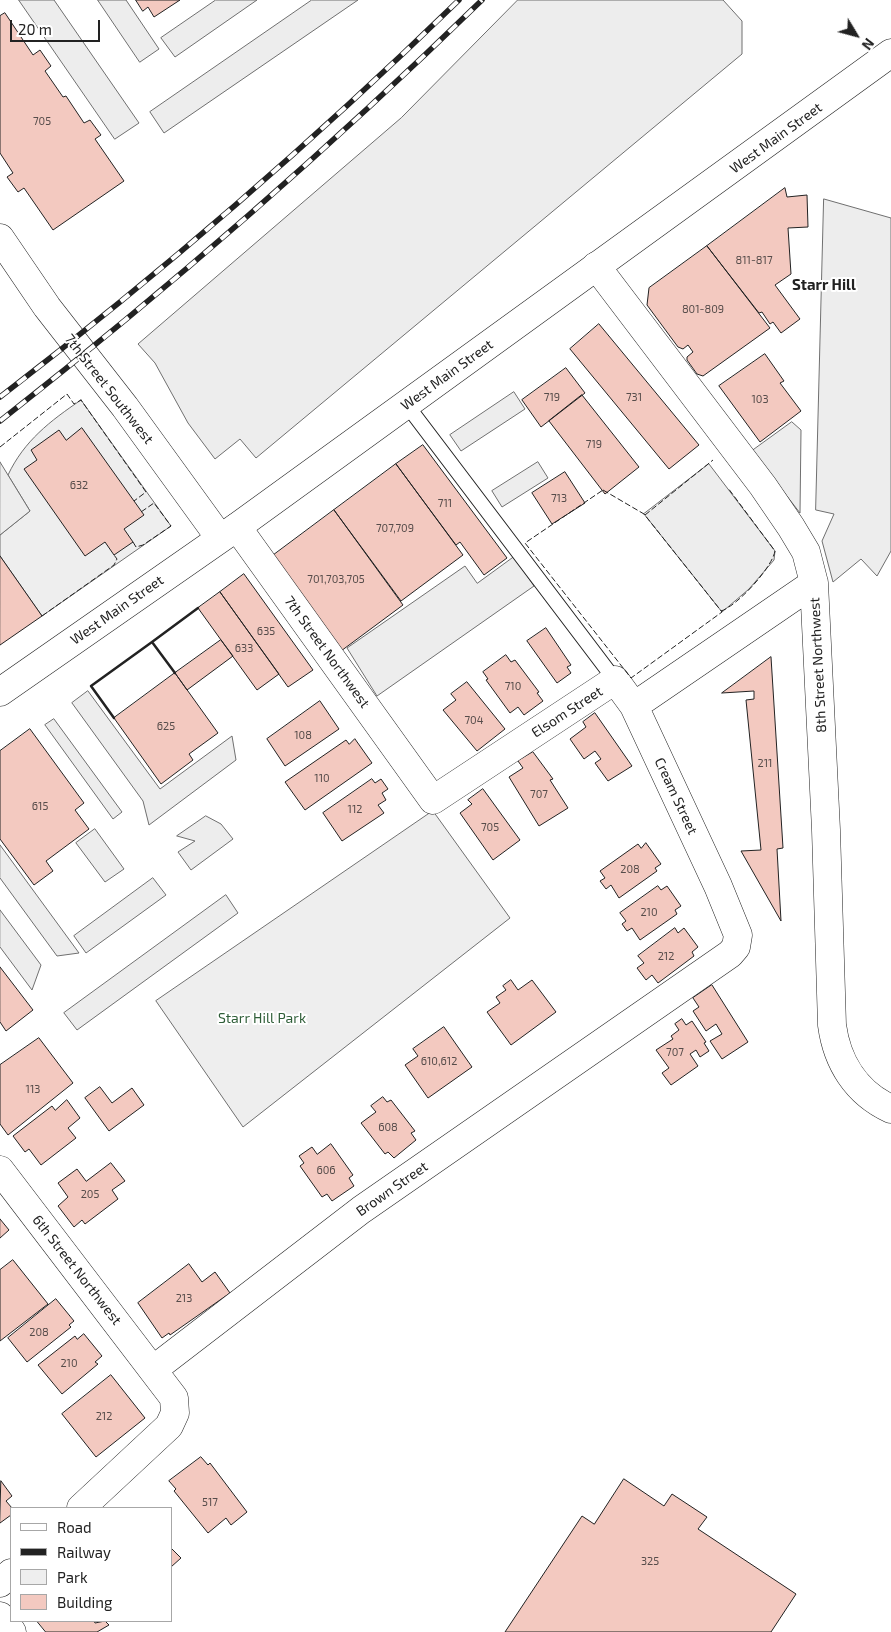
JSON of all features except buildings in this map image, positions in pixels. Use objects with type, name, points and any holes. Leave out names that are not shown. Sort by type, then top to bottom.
[{"type":"street","name":"West Main Street","points":[[0,692],[229,532],[891,53]]},
{"type":"street","name":"7th Street Southwest","points":[[0,238],[47,307],[136,422],[229,532]]},
{"type":"street","name":"8th Street Northwest","points":[[596,266],[763,486],[791,526],[806,552],[814,583],[826,830],[832,1025],[835,1045],[845,1068],[864,1091],[880,1104],[891,1109]]},
{"type":"street","name":"7th Street Northwest","points":[[229,532],[416,777]]},
{"type":"street","points":[[634,706],[814,583]]},
{"type":"street","name":"Elsom Street","points":[[416,777],[433,800],[615,680],[634,706]]},
{"type":"street","name":"Cream Street","points":[[634,706],[718,886]]},
{"type":"street","name":"Brown Street","points":[[154,1369],[361,1210],[730,954],[736,947],[738,935],[718,886]]},
{"type":"street","name":"6th Street Northwest","points":[[0,1170],[154,1369]]},
{"type":"street","points":[[82,1507],[170,1426],[175,1413],[174,1398],[154,1369]]},
{"type":"street","points":[[0,1583],[10,1574]]},
{"type":"street","points":[[0,1616],[12,1632]]},
{"type":"lane","points":[[406,404],[615,680]]},
{"type":"green space","points":[[81,400],[171,526],[42,616],[0,556],[0,535],[30,511],[8,475],[14,463],[30,442],[59,416]]},
{"type":"green space","name":"Starr Hill Park","points":[[433,811],[510,918],[243,1127],[156,1001]]},
{"type":"shaded area","points":[[19,0],[54,0],[139,123],[115,139]]},
{"type":"shaded area","points":[[98,0],[126,0],[159,49],[140,62]]},
{"type":"shaded area","points":[[216,0],[257,0],[175,57],[161,38]]},
{"type":"shaded area","points":[[312,0],[358,0],[164,133],[150,112]]},
{"type":"shaded area","points":[[518,0],[723,0],[742,21],[742,54],[256,458],[240,439],[215,459],[188,423],[155,363],[138,344],[401,118]]},
{"type":"shaded area","points":[[824,199],[891,218],[891,551],[877,576],[861,559],[833,582],[822,541],[834,514],[816,510]]},
{"type":"shaded area","points":[[514,392],[525,409],[461,451],[450,435]]},
{"type":"shaded area","points":[[792,422],[801,430],[800,513],[752,451]]},
{"type":"shaded area","points":[[0,462],[30,511],[0,535]]},
{"type":"shaded area","points":[[538,462],[548,478],[502,507],[492,491]]},
{"type":"shaded area","points":[[709,464],[775,551],[774,560],[749,589],[722,612],[644,514]]},
{"type":"shaded area","points":[[514,557],[534,586],[377,696],[347,648],[465,566],[477,583]]},
{"type":"shaded area","points":[[88,691],[160,789],[232,736],[236,760],[149,825],[143,801],[72,703]]},
{"type":"shaded area","points":[[54,719],[122,812],[113,819],[45,725]]},
{"type":"shaded area","points":[[206,816],[221,824],[233,839],[191,870],[178,852],[195,841],[177,836]]},
{"type":"shaded area","points":[[95,829],[124,869],[105,882],[76,843]]},
{"type":"shaded area","points":[[0,845],[79,953],[57,956],[0,878]]},
{"type":"shaded area","points":[[153,878],[166,895],[86,953],[74,936]]},
{"type":"shaded area","points":[[226,895],[238,913],[77,1030],[64,1013]]},
{"type":"shaded area","points":[[0,910],[41,965],[32,990],[0,947]]},
{"type":"railway","points":[[0,397],[119,303],[235,205],[349,104],[459,0]]},
{"type":"railway","points":[[0,421],[125,320],[247,217],[366,110],[482,0]]},
{"type":"fence","points":[[0,447],[67,394],[74,404],[81,400],[146,492],[134,501]]},
{"type":"fence","points":[[645,515],[713,460]]},
{"type":"fence","points":[[721,611],[736,602],[753,586],[768,567],[775,551],[728,488]]},
{"type":"fence","points":[[603,490],[644,514],[722,612],[631,678],[525,543],[603,490]]},
{"type":"fence","points":[[133,542],[136,547],[143,545],[171,526],[154,503],[141,512]]},
{"type":"fence","points":[[42,616],[114,565],[117,559],[114,555]]},
{"type":"wall","points":[[175,673],[152,642],[198,608]]},
{"type":"wall","points":[[114,718],[91,686],[152,642]]},
{"type":"district","name":"Starr Hill","points":[[824,285]]}]
